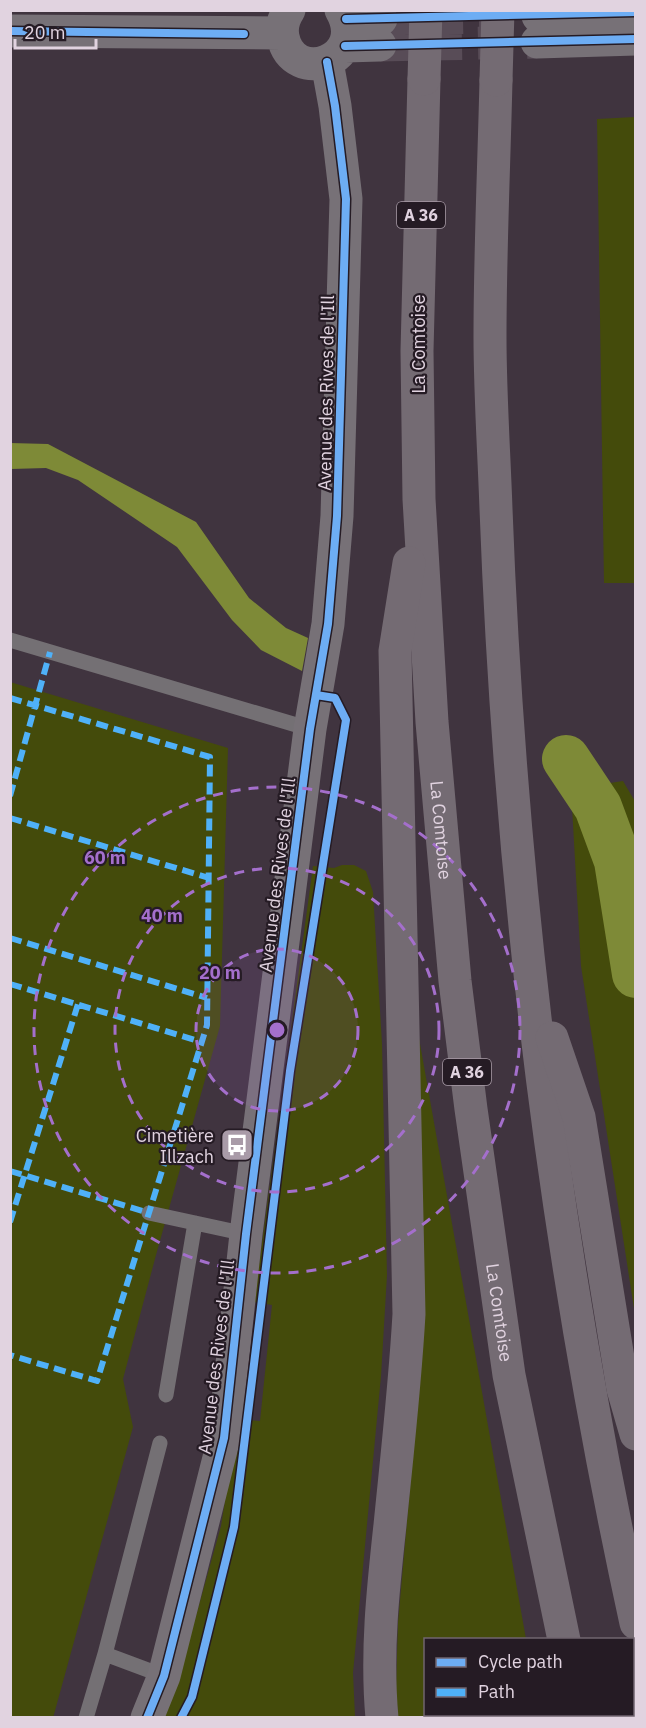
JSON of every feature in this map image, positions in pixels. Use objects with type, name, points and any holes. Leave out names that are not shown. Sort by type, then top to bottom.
[{"type":"highway","name":"La Comtoise","points":[[426,10],[417,351],[419,499],[432,722],[454,969],[471,1109],[509,1375],[564,1638]]},
{"type":"highway","points":[[498,10],[490,338],[506,713],[528,966],[559,1203],[585,1373],[636,1623]]},
{"type":"highway","points":[[382,1718],[379,1649],[385,1566],[406,1370],[409,1314],[395,651],[419,499]]},
{"type":"highway","points":[[528,966],[579,1117],[621,1378],[636,1434]]},
{"type":"street","points":[[636,12],[537,29],[636,39]]},
{"type":"street","points":[[10,31],[286,22],[284,43],[289,52],[297,59],[317,64],[340,34],[380,32]]},
{"type":"street","name":"Avenue des Rives de l'Ill","points":[[147,1718],[164,1676],[224,1438],[246,1234],[310,729],[328,624],[337,516],[345,199],[335,106],[340,34]]},
{"type":"lane","points":[[10,640],[310,729]]},
{"type":"lane","points":[[149,1213],[246,1234]]},
{"type":"lane","points":[[166,1395],[195,1223]]},
{"type":"lane","points":[[86,1718],[160,1443]]},
{"type":"lane","points":[[105,1654],[164,1676]]},
{"type":"shaded area","points":[[635,117],[635,583],[604,583],[597,119]]},
{"type":"shaded area","points":[[10,443],[48,444],[196,522],[249,598],[286,628],[308,638],[302,671],[261,650],[232,620],[177,547],[78,480],[46,468],[11,469]]},
{"type":"shaded area","points":[[10,682],[228,748],[220,1026],[123,1379],[133,1427],[53,1718],[10,1717]]},
{"type":"shaded area","points":[[623,781],[636,803],[635,1315],[581,966],[571,789]]},
{"type":"shaded area","points":[[354,865],[366,871],[373,892],[382,1044],[387,1275],[381,1376],[353,1673],[355,1717],[164,1718],[176,1688],[221,1526],[238,1419],[260,1421],[272,1305],[254,1302],[313,866],[334,868]]},
{"type":"shaded area","points":[[417,1027],[526,1638],[424,1638],[424,1716],[540,1717],[398,1718],[396,1689],[398,1623],[417,1408]]},
{"type":"waterway","points":[[566,759],[598,807],[618,861],[636,974]]},
{"type":"tunnel","points":[[381,19],[538,16]]},
{"type":"tunnel","points":[[380,45],[537,42]]},
{"type":"marked path","points":[[10,796],[50,652]]},
{"type":"marked path","points":[[10,698],[210,757],[207,1025],[97,1381],[10,1355]]},
{"type":"marked path","points":[[10,818],[209,878]]},
{"type":"marked path","points":[[10,938],[207,998]]},
{"type":"marked path","points":[[10,984],[202,1042]]},
{"type":"marked path","points":[[10,1222],[78,1004]]},
{"type":"marked path","points":[[10,1171],[149,1213]]},
{"type":"cycle path","points":[[346,19],[636,12]]},
{"type":"cycle path","points":[[10,31],[244,34]]},
{"type":"cycle path","points":[[345,46],[636,39]]},
{"type":"cycle path","points":[[147,1718],[164,1676],[224,1438],[246,1234],[310,729],[328,624],[337,516],[346,199],[335,106],[327,62]]},
{"type":"cycle path","points":[[181,1718],[192,1697],[234,1527],[290,1071],[346,720],[335,698],[316,695]]},
{"type":"place","name":"Cimetière Illzach","points":[[237,1145]]}]
